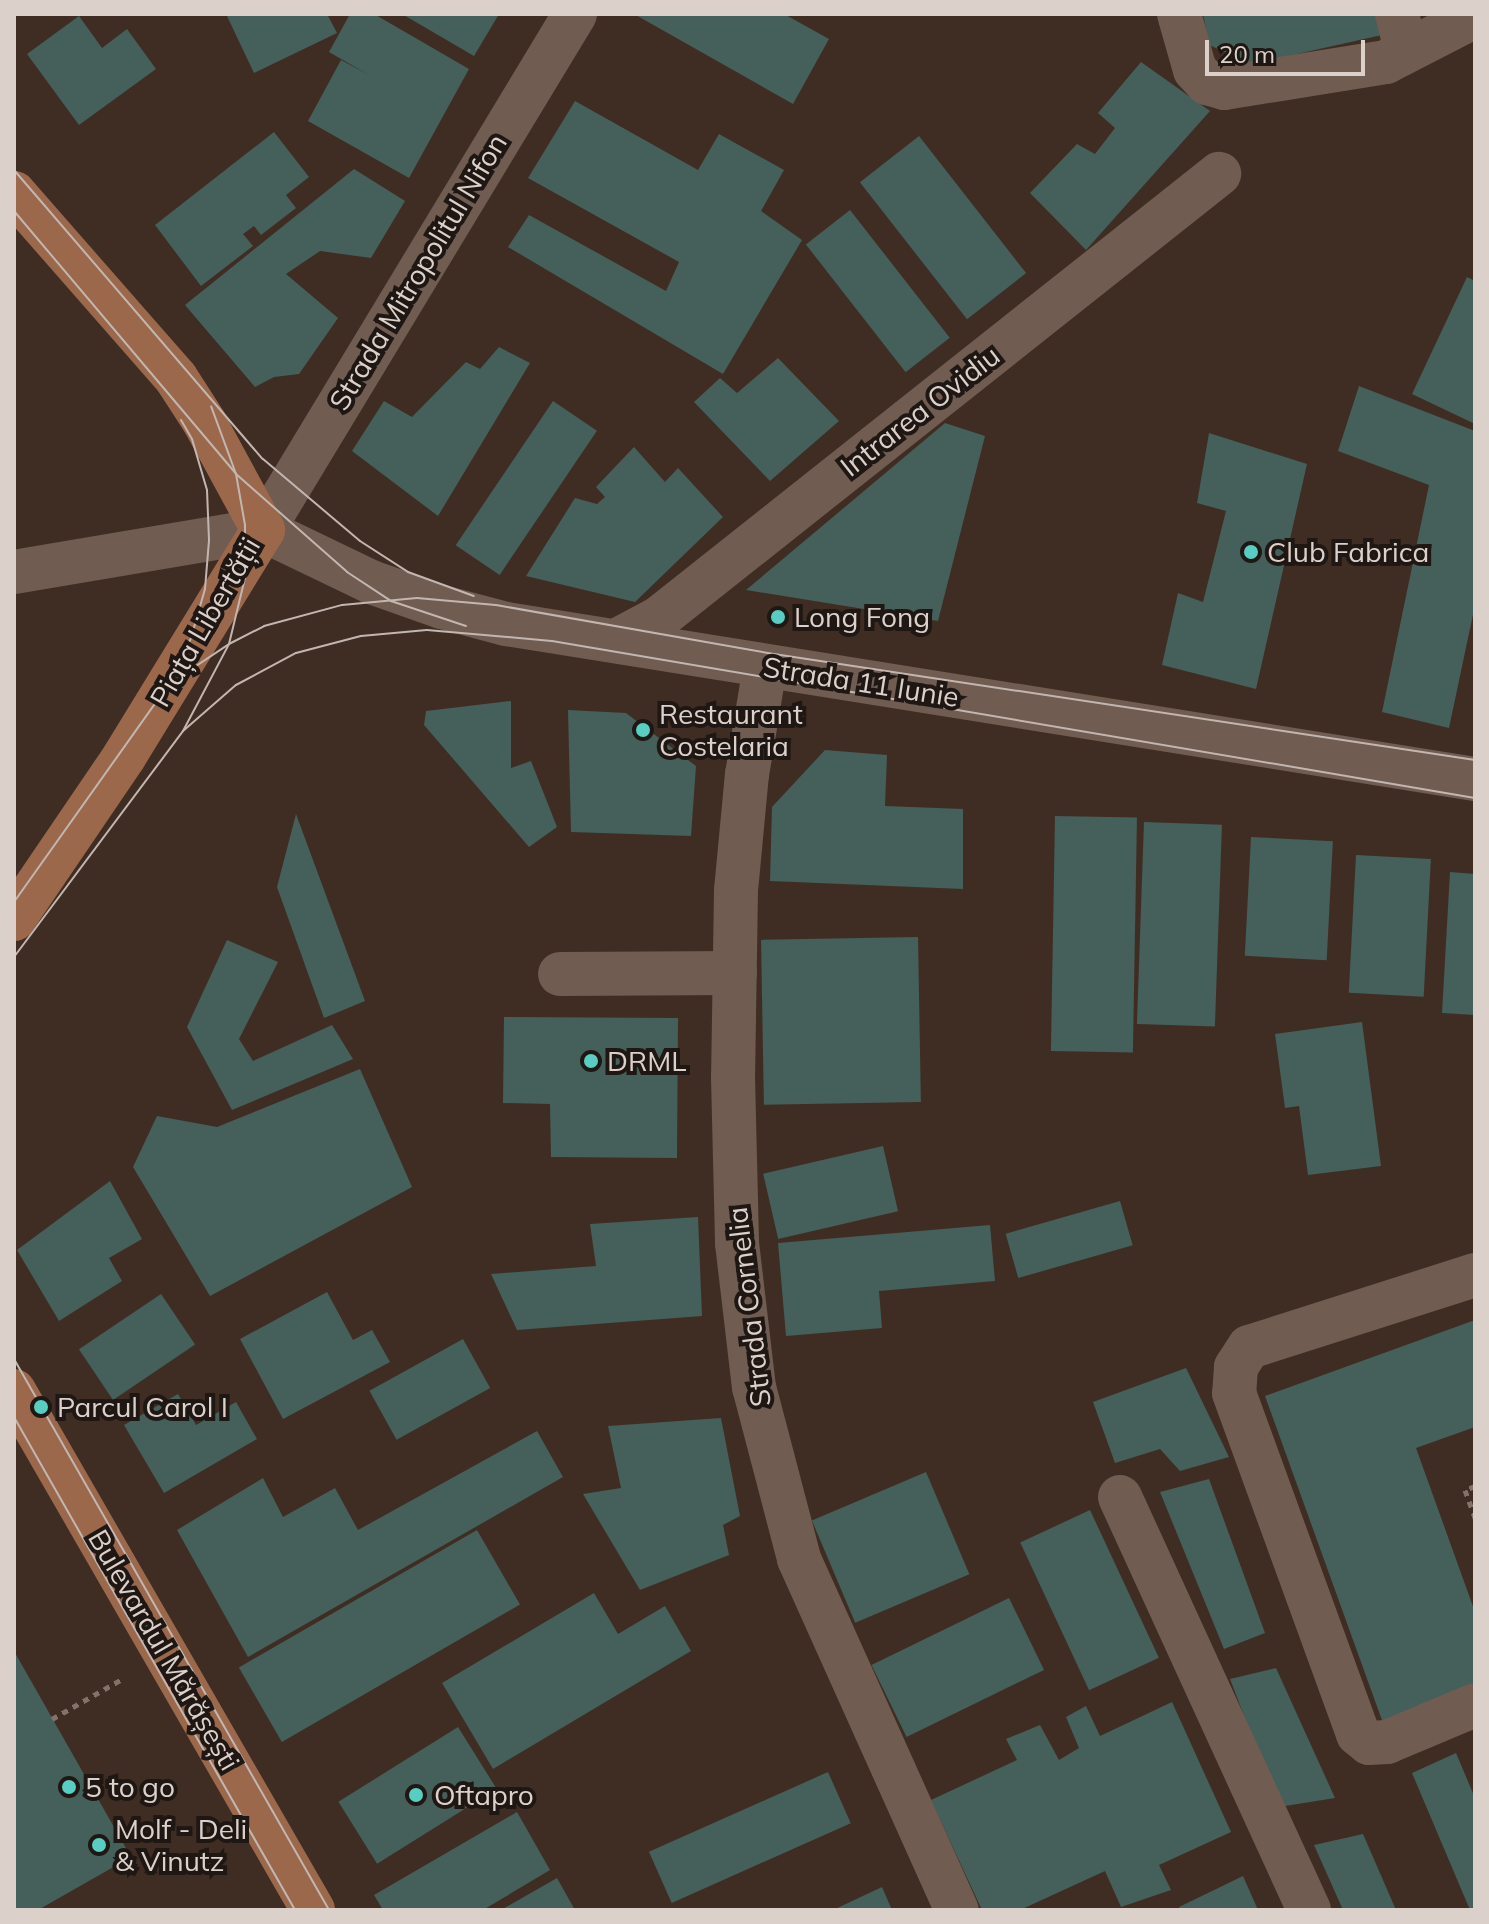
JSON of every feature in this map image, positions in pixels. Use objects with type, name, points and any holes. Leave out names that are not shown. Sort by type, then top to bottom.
[{"type":"main road","points":[[14,193],[176,378],[205,423],[263,530]]},
{"type":"main road","name":"Piața Libertății","points":[[14,919],[124,757],[263,530]]},
{"type":"main road","name":"Bulevardul Mărășești","points":[[14,1391],[313,1910]]},
{"type":"street","name":"Strada Mitropolitul Nifon","points":[[263,530],[575,14]]},
{"type":"street","points":[[1179,14],[1195,70],[1207,83],[1224,88],[1386,62],[1401,33],[1475,16]]},
{"type":"street","name":"Intrarea Ovidiu","points":[[616,641],[659,618],[1219,174]]},
{"type":"street","name":"Piața Libertății","points":[[14,572],[263,530]]},
{"type":"street","name":"Strada 11 Iunie","points":[[263,530],[359,577],[442,607],[506,624],[1475,779]]},
{"type":"street","name":"Strada Cornelia","points":[[765,667],[745,788],[736,890],[733,1077],[737,1243],[754,1387],[799,1559],[957,1910]]},
{"type":"street","points":[[560,974],[735,973]]},
{"type":"street","points":[[1475,1275],[1249,1347],[1236,1367],[1234,1393],[1358,1734],[1369,1743],[1387,1742],[1475,1705]]},
{"type":"street","points":[[1120,1497],[1309,1910]]},
{"type":"path","points":[[1475,1486],[1465,1490],[1475,1518]]},
{"type":"path","points":[[52,1719],[166,1654]]},
{"type":"building","points":[[226,14],[327,14],[337,33],[254,73]]},
{"type":"building","points":[[350,14],[374,14],[469,69],[409,178],[308,121],[341,60],[369,75],[329,52]]},
{"type":"building","points":[[402,14],[499,14],[474,56]]},
{"type":"building","points":[[634,14],[784,14],[829,39],[793,104]]},
{"type":"building","points":[[1203,14],[1386,14],[1391,33],[1252,64],[1209,45]]},
{"type":"building","points":[[79,16],[102,48],[127,29],[156,69],[79,125],[27,54]]},
{"type":"building","points":[[1141,62],[1210,111],[1086,250],[1030,193],[1077,144],[1095,154],[1115,128],[1098,113]]},
{"type":"building","points":[[575,101],[698,170],[719,134],[784,170],[761,211],[802,240],[723,374],[508,247],[529,215],[666,291],[679,262],[528,178]]},
{"type":"building","points":[[274,132],[309,177],[286,195],[296,208],[261,235],[254,226],[243,234],[253,246],[201,286],[155,225]]},
{"type":"building","points":[[919,136],[1026,273],[967,319],[860,182]]},
{"type":"building","points":[[354,169],[405,201],[371,258],[320,251],[286,274],[338,318],[299,374],[274,377],[255,387],[185,305]]},
{"type":"building","points":[[850,210],[950,338],[906,372],[806,244]]},
{"type":"building","points":[[1467,277],[1475,281],[1475,424],[1412,394]]},
{"type":"building","points":[[499,347],[530,363],[438,516],[352,451],[384,401],[412,417],[466,362],[480,369]]},
{"type":"building","points":[[778,358],[839,421],[770,481],[694,402],[720,378],[737,393]]},
{"type":"building","points":[[1359,386],[1475,431],[1475,605],[1449,728],[1382,712],[1429,485],[1338,451]]},
{"type":"building","points":[[553,401],[597,431],[500,575],[456,545]]},
{"type":"building","points":[[945,423],[985,436],[938,621],[746,590]]},
{"type":"building","name":"Club Fabrica","points":[[1209,433],[1307,464],[1256,689],[1162,665],[1178,593],[1203,602],[1226,511],[1197,503]]},
{"type":"building","points":[[634,447],[665,482],[678,468],[723,517],[635,602],[526,576],[575,498],[597,504],[605,497],[596,487]]},
{"type":"building","points":[[511,701],[511,768],[531,761],[557,827],[529,847],[424,725],[426,711]]},
{"type":"building","points":[[568,710],[626,713],[696,766],[691,836],[571,832]]},
{"type":"building","points":[[825,750],[887,755],[885,806],[963,809],[963,889],[770,881],[772,807]]},
{"type":"building","points":[[296,814],[365,1001],[324,1018],[277,887]]},
{"type":"building","points":[[1055,816],[1137,817],[1133,1052],[1051,1051]]},
{"type":"building","points":[[1144,822],[1222,825],[1215,1027],[1137,1024]]},
{"type":"building","points":[[1251,837],[1333,841],[1327,960],[1245,956]]},
{"type":"building","points":[[1356,855],[1431,859],[1424,997],[1349,993]]},
{"type":"building","points":[[1450,872],[1475,874],[1475,1015],[1442,1013]]},
{"type":"building","points":[[918,937],[921,1102],[764,1105],[761,940]]},
{"type":"building","points":[[227,940],[278,962],[239,1039],[253,1061],[332,1025],[353,1059],[232,1110],[187,1027]]},
{"type":"building","name":"DRML","points":[[504,1017],[678,1018],[677,1158],[551,1157],[550,1104],[503,1103]]},
{"type":"building","points":[[1362,1022],[1381,1166],[1308,1175],[1299,1106],[1285,1108],[1275,1034]]},
{"type":"building","points":[[360,1069],[412,1187],[210,1296],[133,1167],[157,1116],[217,1127]]},
{"type":"building","points":[[883,1146],[898,1211],[778,1239],[763,1174]]},
{"type":"building","points":[[110,1181],[142,1239],[109,1258],[122,1281],[59,1321],[17,1250]]},
{"type":"building","points":[[1120,1201],[1133,1245],[1018,1278],[1006,1234]]},
{"type":"building","points":[[698,1217],[702,1316],[517,1330],[491,1274],[596,1266],[590,1224]]},
{"type":"building","points":[[990,1225],[995,1281],[879,1291],[882,1328],[786,1336],[778,1243]]},
{"type":"building","points":[[327,1292],[353,1340],[372,1330],[390,1362],[283,1419],[240,1339]]},
{"type":"building","points":[[161,1294],[195,1345],[113,1400],[79,1349]]},
{"type":"building","points":[[1475,1320],[1475,1427],[1416,1448],[1475,1612],[1475,1690],[1383,1723],[1265,1396]]},
{"type":"building","points":[[463,1339],[490,1388],[397,1440],[369,1391]]},
{"type":"building","points":[[1186,1368],[1229,1457],[1180,1471],[1160,1449],[1115,1463],[1093,1402]]},
{"type":"building","points":[[178,1394],[196,1425],[236,1402],[257,1439],[164,1493],[124,1425]]},
{"type":"building","points":[[721,1418],[740,1516],[723,1525],[729,1555],[640,1590],[583,1494],[621,1488],[608,1426]]},
{"type":"building","points":[[537,1431],[563,1477],[248,1657],[177,1530],[263,1478],[283,1517],[335,1488],[358,1530]]},
{"type":"building","points":[[926,1472],[969,1574],[855,1623],[812,1520]]},
{"type":"building","points":[[1209,1479],[1265,1633],[1224,1649],[1160,1492]]},
{"type":"building","points":[[1090,1510],[1159,1658],[1089,1690],[1020,1543]]},
{"type":"building","points":[[477,1530],[520,1604],[282,1742],[239,1668]]},
{"type":"building","points":[[594,1593],[618,1634],[665,1606],[691,1651],[493,1769],[442,1683]]},
{"type":"building","points":[[1009,1598],[1044,1670],[907,1737],[871,1665]]},
{"type":"building","points":[[14,1651],[131,1857],[38,1910],[14,1910]]},
{"type":"building","points":[[1276,1668],[1335,1798],[1279,1807],[1230,1679]]},
{"type":"building","points":[[1172,1702],[1231,1832],[1159,1865],[1171,1890],[1121,1907],[1105,1871],[1020,1910],[982,1910],[931,1800],[1017,1760],[1006,1739],[1040,1725],[1059,1760],[1079,1748],[1066,1717],[1086,1706],[1100,1736]]},
{"type":"building","name":"Oftapro","points":[[458,1727],[497,1789],[377,1864],[338,1802]]},
{"type":"building","points":[[1456,1753],[1475,1798],[1475,1910],[1470,1910],[1412,1773]]},
{"type":"building","points":[[828,1772],[851,1823],[672,1903],[649,1852]]},
{"type":"building","points":[[517,1812],[550,1870],[483,1910],[383,1910],[374,1895]]},
{"type":"building","points":[[1363,1834],[1396,1910],[1343,1910],[1314,1845]]},
{"type":"building","points":[[1243,1876],[1258,1910],[1180,1910],[1179,1907]]},
{"type":"building","points":[[557,1878],[575,1910],[501,1910]]},
{"type":"building","points":[[882,1887],[892,1910],[833,1910]]},
{"type":"tram line","points":[[14,170],[263,459],[360,541],[408,572],[474,596]]},
{"type":"tram line","points":[[14,211],[236,474],[347,572],[391,601],[466,626]]},
{"type":"tram line","points":[[14,957],[183,731],[229,644],[245,578],[245,525],[236,474],[211,406]]},
{"type":"tram line","points":[[14,902],[169,684],[191,638],[205,589],[209,540],[207,490],[192,439],[181,420]]},
{"type":"tram line","points":[[169,684],[229,644],[264,626],[342,605],[417,598],[496,605],[774,654],[1475,760]]},
{"type":"tram line","points":[[183,731],[236,685],[296,653],[361,636],[427,630],[552,641],[1475,798]]},
{"type":"tram line","points":[[14,1359],[329,1910]]},
{"type":"tram line","points":[[14,1417],[295,1910]]},
{"type":"place","name":"Club Fabrica","points":[[1251,552]]},
{"type":"place","name":"Long Fong","points":[[778,617]]},
{"type":"place","name":"Restaurant Costelaria","points":[[643,730]]},
{"type":"place","name":"DRML","points":[[591,1061]]},
{"type":"place","name":"Parcul Carol I","points":[[41,1407]]},
{"type":"place","name":"5 to go","points":[[69,1787]]},
{"type":"place","name":"Oftapro","points":[[416,1795]]},
{"type":"place","name":"Molf - Deli & Vinutz","points":[[99,1845]]}]
